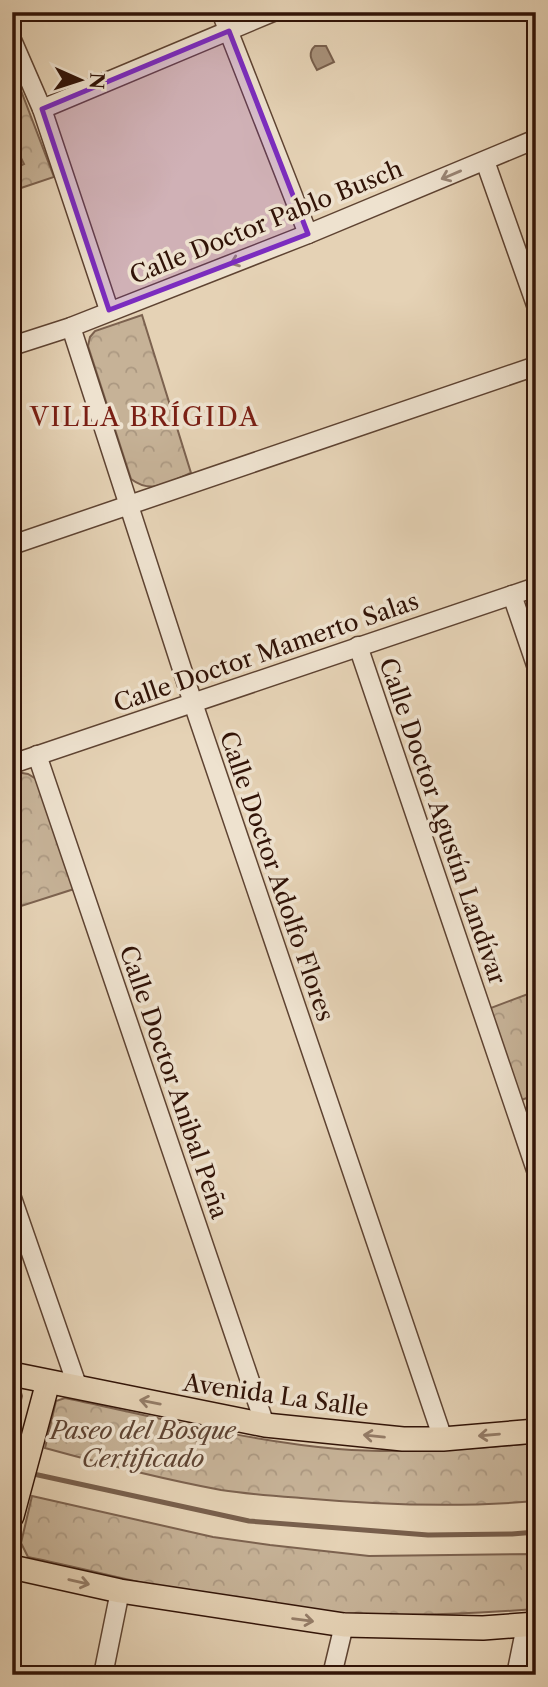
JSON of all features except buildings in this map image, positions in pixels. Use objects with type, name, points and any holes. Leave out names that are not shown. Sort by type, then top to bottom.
[{"type":"main road","name":"Avenida La Salle","points":[[12,1374],[265,1425],[403,1439],[443,1439],[536,1431]]},
{"type":"main road","points":[[12,1516],[48,1382]]},
{"type":"main road","points":[[12,1567],[120,1591],[344,1625],[483,1628],[531,1625]]},
{"type":"street","points":[[221,12],[308,234]]},
{"type":"street","points":[[42,109],[273,12]]},
{"type":"street","points":[[12,40],[42,109],[108,310]]},
{"type":"street","name":"Calle Doctor Pablo Busch","points":[[12,346],[71,327],[108,310],[308,234],[536,139]]},
{"type":"street","points":[[485,161],[536,305]]},
{"type":"street","name":"Calle Doctor Adolfo Flores","points":[[71,327],[193,704],[443,1439]]},
{"type":"street","points":[[12,545],[536,366]]},
{"type":"street","name":"Calle Doctor Mamerto Salas","points":[[12,764],[536,587]]},
{"type":"street","points":[[512,595],[536,666]]},
{"type":"street","name":"Calle Doctor Agustín Landívar","points":[[358,646],[536,1170]]},
{"type":"street","name":"Calle Doctor Anibal Peña","points":[[37,755],[265,1425]]},
{"type":"street","points":[[12,1198],[78,1388]]},
{"type":"street","points":[[103,1675],[120,1591]]},
{"type":"street","points":[[332,1675],[344,1625]]},
{"type":"street","points":[[516,1675],[531,1625]]},
{"type":"highlighted area","points":[[229,31],[308,234],[109,310],[42,109]]},
{"type":"green space","points":[[12,67],[54,177],[12,191]]},
{"type":"green space","points":[[12,140],[24,164],[12,170]]},
{"type":"green space","points":[[142,315],[191,473],[153,487],[131,479],[88,346],[95,331]]},
{"type":"green space","points":[[12,773],[36,779],[74,889],[12,909]]},
{"type":"green space","points":[[536,991],[536,1095],[518,1101],[488,1009]]},
{"type":"green space","name":"Paseo del Bosque Certificado","points":[[12,1384],[19,1386],[22,1396],[12,1436]]},
{"type":"green space","name":"Paseo del Bosque Certificado","points":[[65,1398],[235,1434],[338,1449],[413,1451],[536,1443],[536,1501],[448,1505],[360,1502],[241,1493],[177,1481],[45,1448],[56,1401]]},
{"type":"green space","name":"Paseo del Bosque Certificado","points":[[32,1496],[213,1537],[270,1545],[369,1556],[536,1554],[536,1609],[432,1615],[327,1613],[229,1600],[143,1583],[28,1557],[21,1543]]},
{"type":"shaded area","points":[[315,46],[326,46],[334,62],[317,70],[311,55]]},
{"type":"waterway","points":[[29,1473],[249,1521],[428,1535],[536,1532]]},
{"type":"district","name":"VILLA BRÍGIDA","points":[[145,417]]}]
